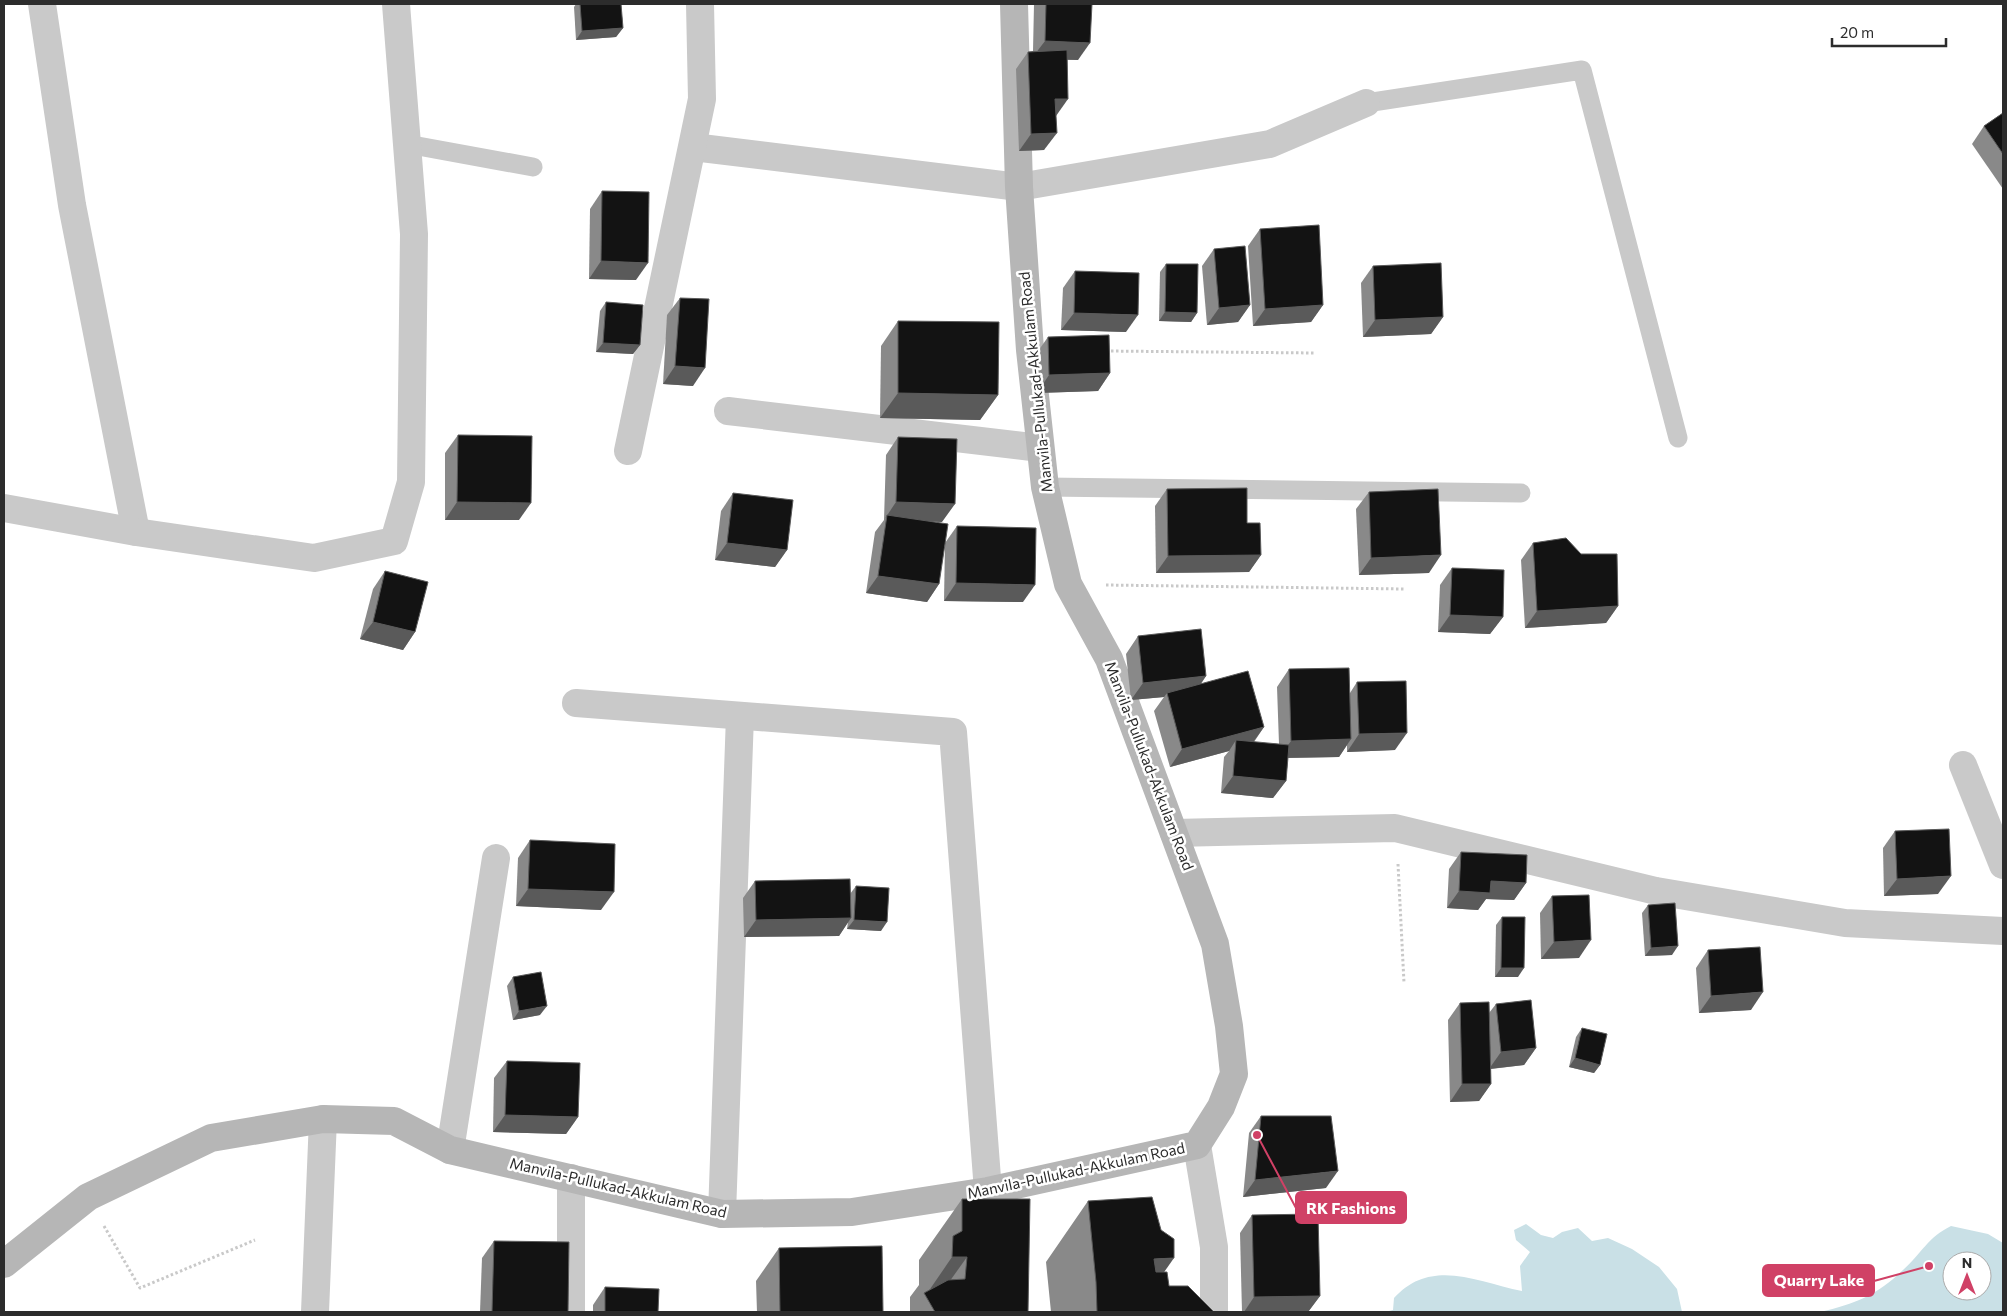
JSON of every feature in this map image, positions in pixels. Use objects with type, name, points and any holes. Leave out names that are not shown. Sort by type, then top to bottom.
[{"type":"street","points":[[42,4],[72,206],[136,532]]},
{"type":"street","points":[[4,508],[136,532],[314,558],[394,540],[411,482],[414,234],[396,4]]},
{"type":"street","points":[[628,451],[702,99],[700,4]]},
{"type":"street","name":"Manvila-Pullukad-Akkulam Road","points":[[4,1264],[88,1197],[211,1138],[323,1119],[394,1121],[450,1150],[722,1214],[852,1212],[988,1191],[1197,1145],[1220,1108],[1234,1074],[1229,1026],[1215,944],[1108,659],[1068,584],[1045,487],[1030,350],[1019,187],[1014,4]]},
{"type":"street","points":[[693,147],[1019,187],[1270,144],[1366,103]]},
{"type":"street","points":[[728,411],[1040,448]]},
{"type":"street","points":[[576,703],[952,732],[988,1191]]},
{"type":"street","points":[[722,1214],[740,716]]},
{"type":"street","points":[[1963,765],[2003,866]]},
{"type":"street","points":[[1174,833],[1396,828],[1656,891],[1826,920],[1845,923],[2003,930]]},
{"type":"street","points":[[450,1150],[496,858]]},
{"type":"street","points":[[315,1312],[323,1119]]},
{"type":"street","points":[[1197,1145],[1214,1246],[1214,1312]]},
{"type":"street","points":[[571,1178],[571,1312]]},
{"type":"lane","points":[[1366,103],[1582,70],[1678,438]]},
{"type":"lane","points":[[407,144],[533,167]]},
{"type":"lane","points":[[1045,487],[1521,493]]},
{"type":"path","points":[[1099,351],[1315,353]]},
{"type":"path","points":[[1068,584],[1405,588]]},
{"type":"path","points":[[1396,828],[1404,983]]},
{"type":"path","points":[[88,1197],[140,1288],[255,1240]]},
{"type":"water","points":[[1526,1224],[1541,1235],[1553,1238],[1562,1232],[1578,1228],[1592,1241],[1608,1238],[1632,1249],[1659,1267],[1677,1289],[1682,1312],[1385,1312],[1393,1310],[1394,1298],[1408,1286],[1423,1278],[1439,1275],[1472,1278],[1522,1291],[1520,1266],[1530,1252],[1516,1240],[1514,1230]]},
{"type":"water","points":[[1951,1226],[1988,1234],[2003,1243],[2003,1312],[1820,1312],[1855,1302],[1875,1292],[1903,1270],[1936,1235]]},
{"type":"building","points":[[580,4],[621,4],[623,28],[582,31]]},
{"type":"building","points":[[1046,4],[1092,4],[1090,43],[1045,41]]},
{"type":"building","points":[[1067,50],[1068,99],[1055,99],[1057,133],[1031,134],[1028,52]]},
{"type":"building","points":[[2003,113],[2003,154],[1984,126]]},
{"type":"building","points":[[602,191],[649,192],[648,263],[601,261]]},
{"type":"building","points":[[1319,225],[1323,305],[1265,309],[1260,229]]},
{"type":"building","points":[[1245,246],[1250,305],[1219,308],[1214,249]]},
{"type":"building","points":[[1441,263],[1443,317],[1375,320],[1373,266]]},
{"type":"building","points":[[1166,264],[1198,264],[1197,313],[1165,312]]},
{"type":"building","points":[[1075,271],[1139,273],[1138,315],[1074,313]]},
{"type":"building","points":[[680,298],[709,299],[705,368],[675,366]]},
{"type":"building","points":[[606,302],[643,305],[640,345],[603,343]]},
{"type":"building","points":[[898,321],[999,322],[998,395],[898,393]]},
{"type":"building","points":[[1109,335],[1110,373],[1049,375],[1048,337]]},
{"type":"building","points":[[458,435],[532,436],[531,503],[457,502]]},
{"type":"building","points":[[898,437],[957,439],[955,504],[896,502]]},
{"type":"building","points":[[1247,488],[1247,523],[1260,523],[1261,555],[1168,556],[1167,489]]},
{"type":"building","points":[[1438,489],[1441,555],[1371,558],[1369,492]]},
{"type":"building","points":[[733,493],[793,500],[787,550],[727,543]]},
{"type":"building","points":[[887,515],[948,524],[939,584],[878,576]]},
{"type":"building","points":[[957,526],[1036,528],[1035,585],[956,583]]},
{"type":"building","points":[[1566,538],[1581,554],[1617,554],[1618,606],[1537,611],[1533,543]]},
{"type":"building","points":[[1452,568],[1504,570],[1503,617],[1450,615]]},
{"type":"building","points":[[385,571],[428,582],[415,632],[373,622]]},
{"type":"building","points":[[1201,629],[1206,676],[1143,683],[1138,636]]},
{"type":"building","points":[[1349,668],[1351,739],[1291,741],[1289,669]]},
{"type":"building","points":[[1248,671],[1264,727],[1182,749],[1167,693]]},
{"type":"building","points":[[1406,681],[1407,733],[1359,734],[1357,682]]},
{"type":"building","points":[[1236,740],[1289,745],[1286,781],[1233,776]]},
{"type":"building","points":[[1949,829],[1951,876],[1897,879],[1895,831]]},
{"type":"building","points":[[530,840],[615,844],[614,892],[528,889]]},
{"type":"building","points":[[1461,852],[1527,855],[1526,883],[1491,881],[1490,893],[1459,891]]},
{"type":"building","points":[[850,879],[851,918],[756,920],[755,881]]},
{"type":"building","points":[[856,886],[889,888],[887,922],[854,920]]},
{"type":"building","points":[[1589,895],[1591,940],[1554,942],[1552,896]]},
{"type":"building","points":[[1675,903],[1678,946],[1651,948],[1648,905]]},
{"type":"building","points":[[1502,917],[1525,917],[1524,968],[1501,968]]},
{"type":"building","points":[[1760,947],[1763,992],[1711,996],[1708,950]]},
{"type":"building","points":[[541,972],[547,1006],[519,1011],[513,977]]},
{"type":"building","points":[[1531,1000],[1536,1048],[1501,1052],[1496,1004]]},
{"type":"building","points":[[1489,1002],[1491,1084],[1462,1084],[1460,1003]]},
{"type":"building","points":[[1582,1028],[1607,1034],[1600,1065],[1575,1058]]},
{"type":"building","points":[[507,1061],[580,1063],[578,1117],[505,1115]]},
{"type":"building","points":[[1261,1116],[1331,1116],[1338,1171],[1255,1180]]},
{"type":"building","points":[[1152,1197],[1161,1230],[1174,1239],[1174,1258],[1154,1259],[1156,1272],[1167,1272],[1169,1286],[1188,1286],[1214,1312],[1097,1312],[1088,1201]]},
{"type":"building","points":[[962,1199],[1030,1199],[1028,1312],[935,1312],[924,1293],[948,1280],[965,1279],[967,1257],[952,1257],[953,1236],[962,1231]]},
{"type":"building","points":[[1318,1214],[1320,1296],[1254,1297],[1252,1215]]},
{"type":"building","points":[[494,1241],[569,1242],[568,1312],[492,1312]]},
{"type":"building","points":[[882,1246],[883,1312],[780,1312],[779,1248]]},
{"type":"building","points":[[605,1287],[659,1289],[658,1312],[605,1312]]},
{"type":"place","name":"RK Fashions","points":[[1257,1135]]},
{"type":"place","name":"Quarry Lake","points":[[1929,1266]]}]
